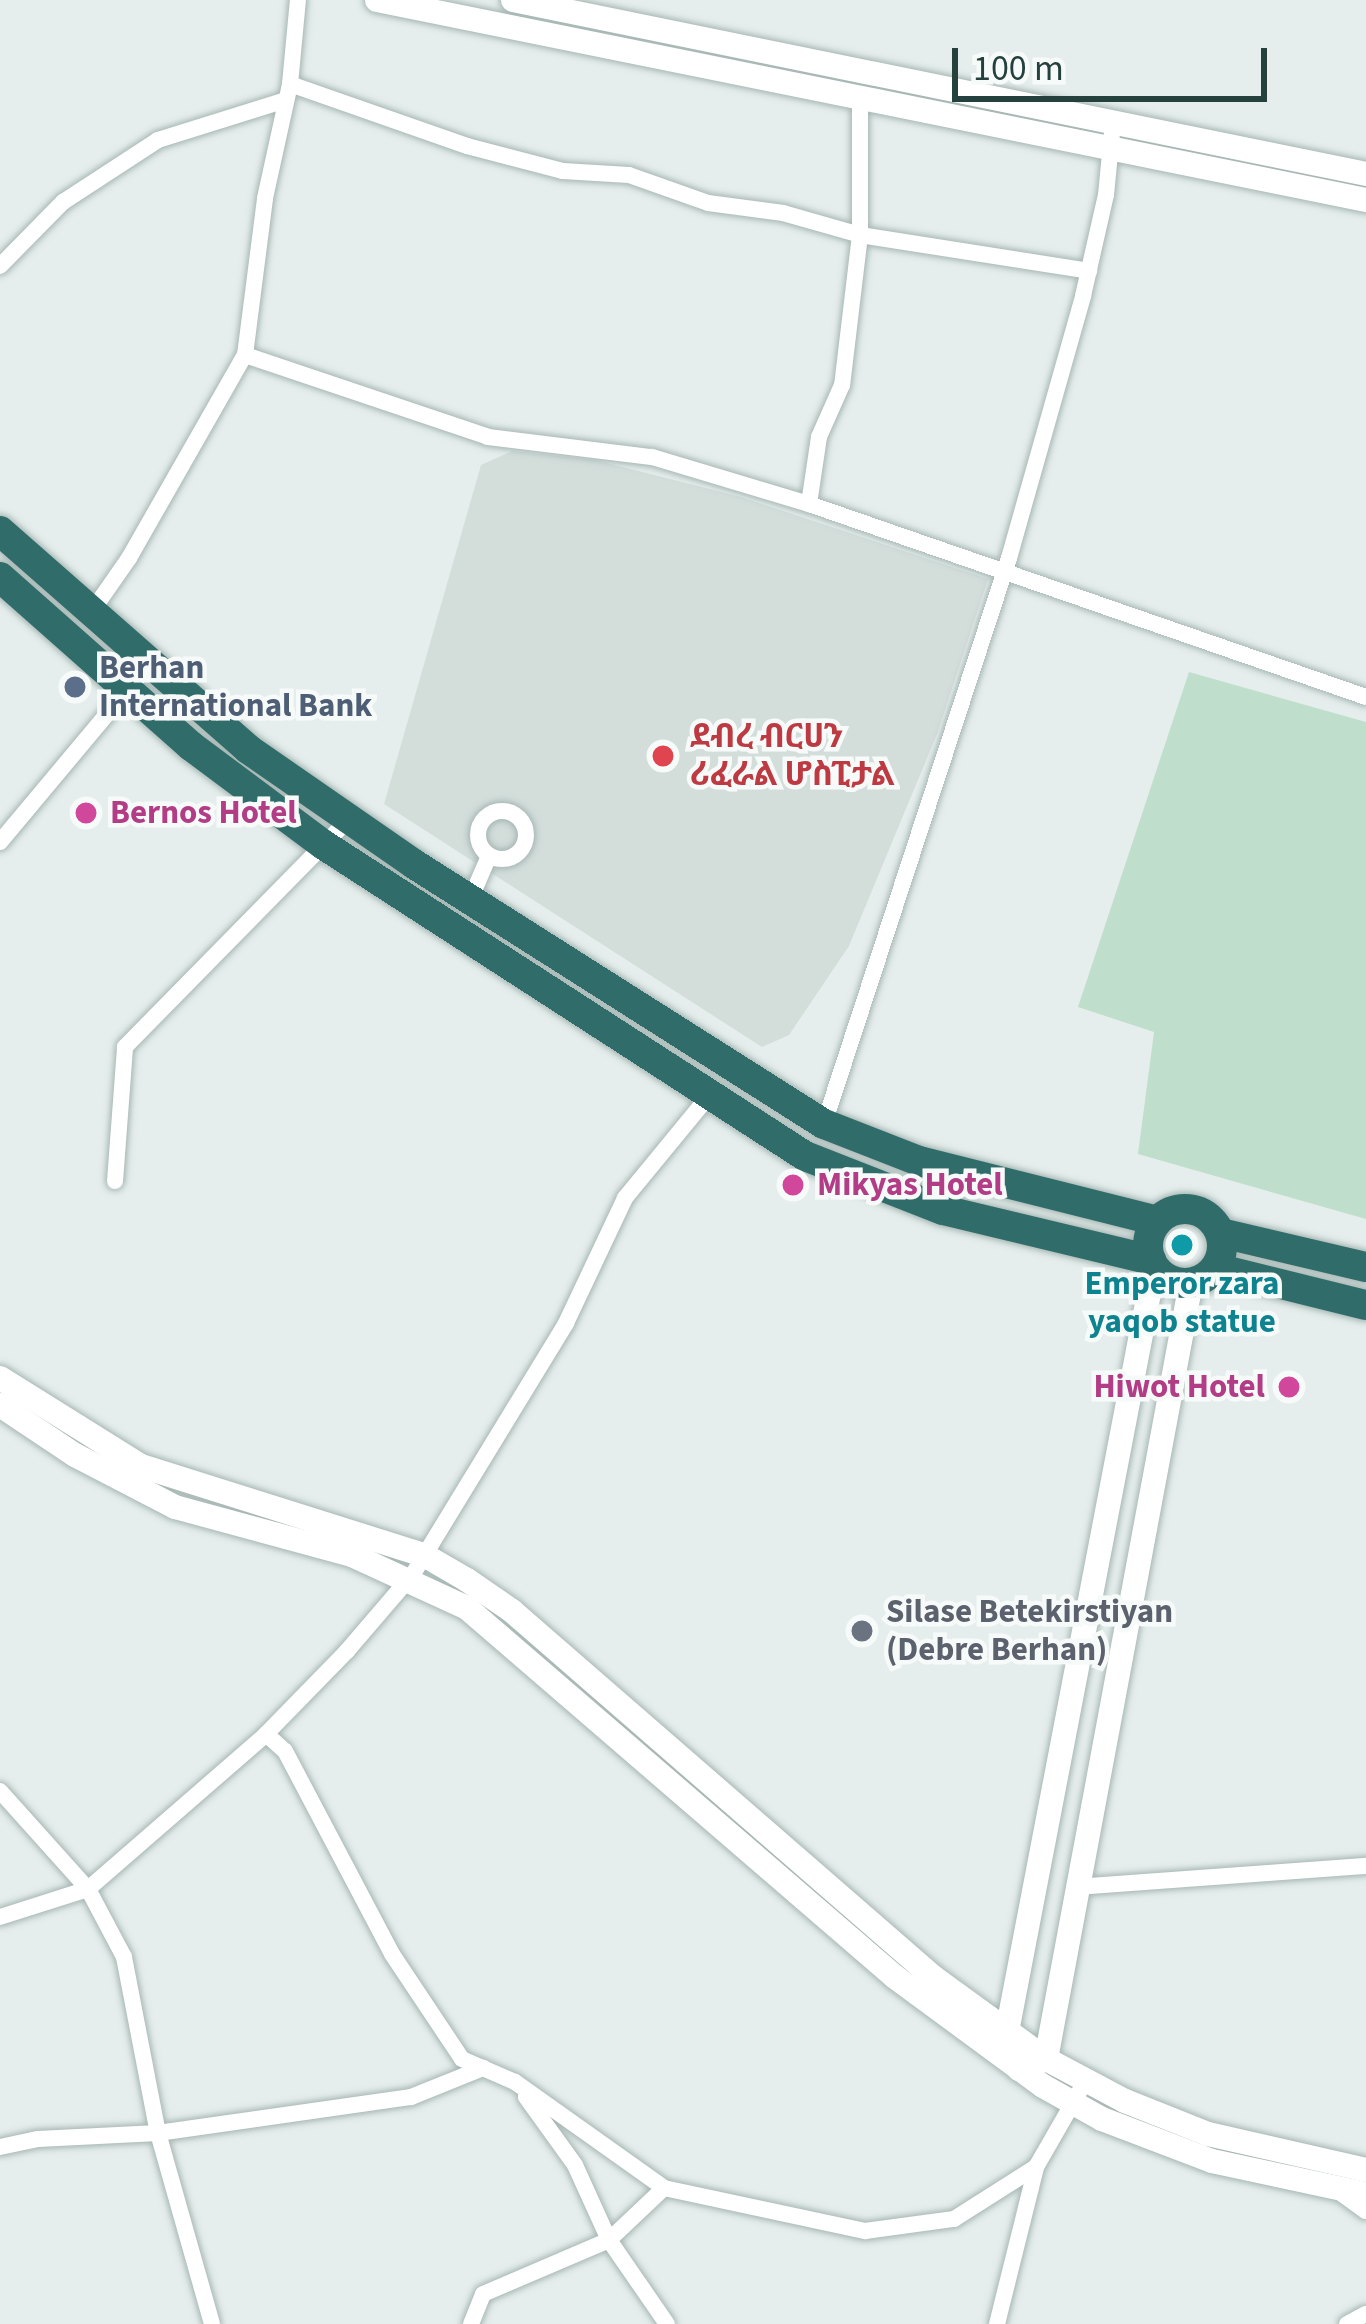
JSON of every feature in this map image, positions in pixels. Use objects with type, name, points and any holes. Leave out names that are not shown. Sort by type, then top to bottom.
[{"type":"highway","points":[[0,531],[89,615],[248,749],[470,900],[824,1124],[919,1161],[1157,1221]]},
{"type":"highway","points":[[0,577],[191,746],[324,845],[805,1156],[944,1210],[1152,1264],[1170,1281],[1204,1276],[1366,1305]]},
{"type":"highway","points":[[1152,1264],[1148,1240],[1157,1221],[1167,1213],[1192,1209],[1214,1222],[1221,1233],[1366,1268]]},
{"type":"highway","points":[[1204,1276],[1221,1233]]},
{"type":"street","points":[[89,615],[129,558],[245,356],[265,198],[288,92],[298,0]]},
{"type":"street","points":[[377,0],[1366,200]]},
{"type":"street","points":[[513,0],[1366,174]]},
{"type":"street","points":[[0,266],[63,202],[158,140],[288,92],[563,171],[629,175],[708,203],[783,213],[860,236],[1089,271]]},
{"type":"street","points":[[809,504],[819,437],[842,385],[860,236],[860,101]]},
{"type":"street","points":[[824,1124],[1005,571],[1089,271],[1113,122]]},
{"type":"street","points":[[245,356],[488,437],[652,457],[809,504],[1366,697]]},
{"type":"street","points":[[0,842],[148,665]]},
{"type":"street","points":[[115,1181],[124,1047],[348,820]]},
{"type":"street","points":[[470,900],[489,856]]},
{"type":"street","points":[[0,1918],[88,1889],[309,1694],[409,1578],[566,1323],[625,1198],[708,1097]]},
{"type":"street","points":[[1019,2069],[1006,2032],[1152,1264]]},
{"type":"street","points":[[1046,2059],[1077,1887],[1204,1276]]},
{"type":"street","points":[[0,1378],[141,1466],[424,1555],[512,1611],[916,1961],[1046,2059],[1080,2092],[1212,2161],[1366,2194]]},
{"type":"street","points":[[0,1406],[75,1455],[175,1507],[352,1555],[467,1608],[895,1977],[1019,2069],[1208,2134],[1366,2170]]},
{"type":"street","points":[[266,1734],[285,1751],[404,1971],[462,2059],[515,2082],[664,2188],[865,2231],[954,2218],[1036,2167]]},
{"type":"street","points":[[0,1791],[88,1889],[124,1957],[158,2133],[212,2324]]},
{"type":"street","points":[[1077,1887],[1366,1866]]},
{"type":"street","points":[[1019,2069],[1046,2059]]},
{"type":"street","points":[[0,2147],[38,2139],[158,2133],[411,2097],[483,2068]]},
{"type":"street","points":[[515,2082],[575,2165],[609,2240],[667,2324]]},
{"type":"street","points":[[997,2324],[1036,2167],[1080,2092]]},
{"type":"street","points":[[1333,2187],[1366,2211]]},
{"type":"street","points":[[471,2324],[482,2294],[609,2240],[664,2188]]},
{"type":"street","points":[[1347,2324],[1366,2314]]},
{"type":"shaded area","name":"ደብረ ብርሀን ሪፈራል ሆስፒታል","points":[[512,451],[595,460],[741,497],[988,579],[937,734],[849,946],[789,1035],[762,1047],[384,804],[481,465]]},
{"type":"green space","points":[[1189,672],[1366,722],[1366,1219],[1138,1154],[1154,1032],[1078,1007]]},
{"type":"place","name":"Berhan International Bank","points":[[75,687]]},
{"type":"place","name":"ደብረ ብርሀን ሪፈራል ሆስፒታል","points":[[663,756]]},
{"type":"place","name":"Bernos Hotel","points":[[86,813]]},
{"type":"place","name":"Mikyas Hotel","points":[[793,1185]]},
{"type":"place","name":"Emperor zara yaqob statue","points":[[1182,1245]]},
{"type":"place","name":"Hiwot Hotel","points":[[1289,1387]]},
{"type":"place","name":"Silase Betekirstiyan (Debre Berhan)","points":[[862,1631]]}]
